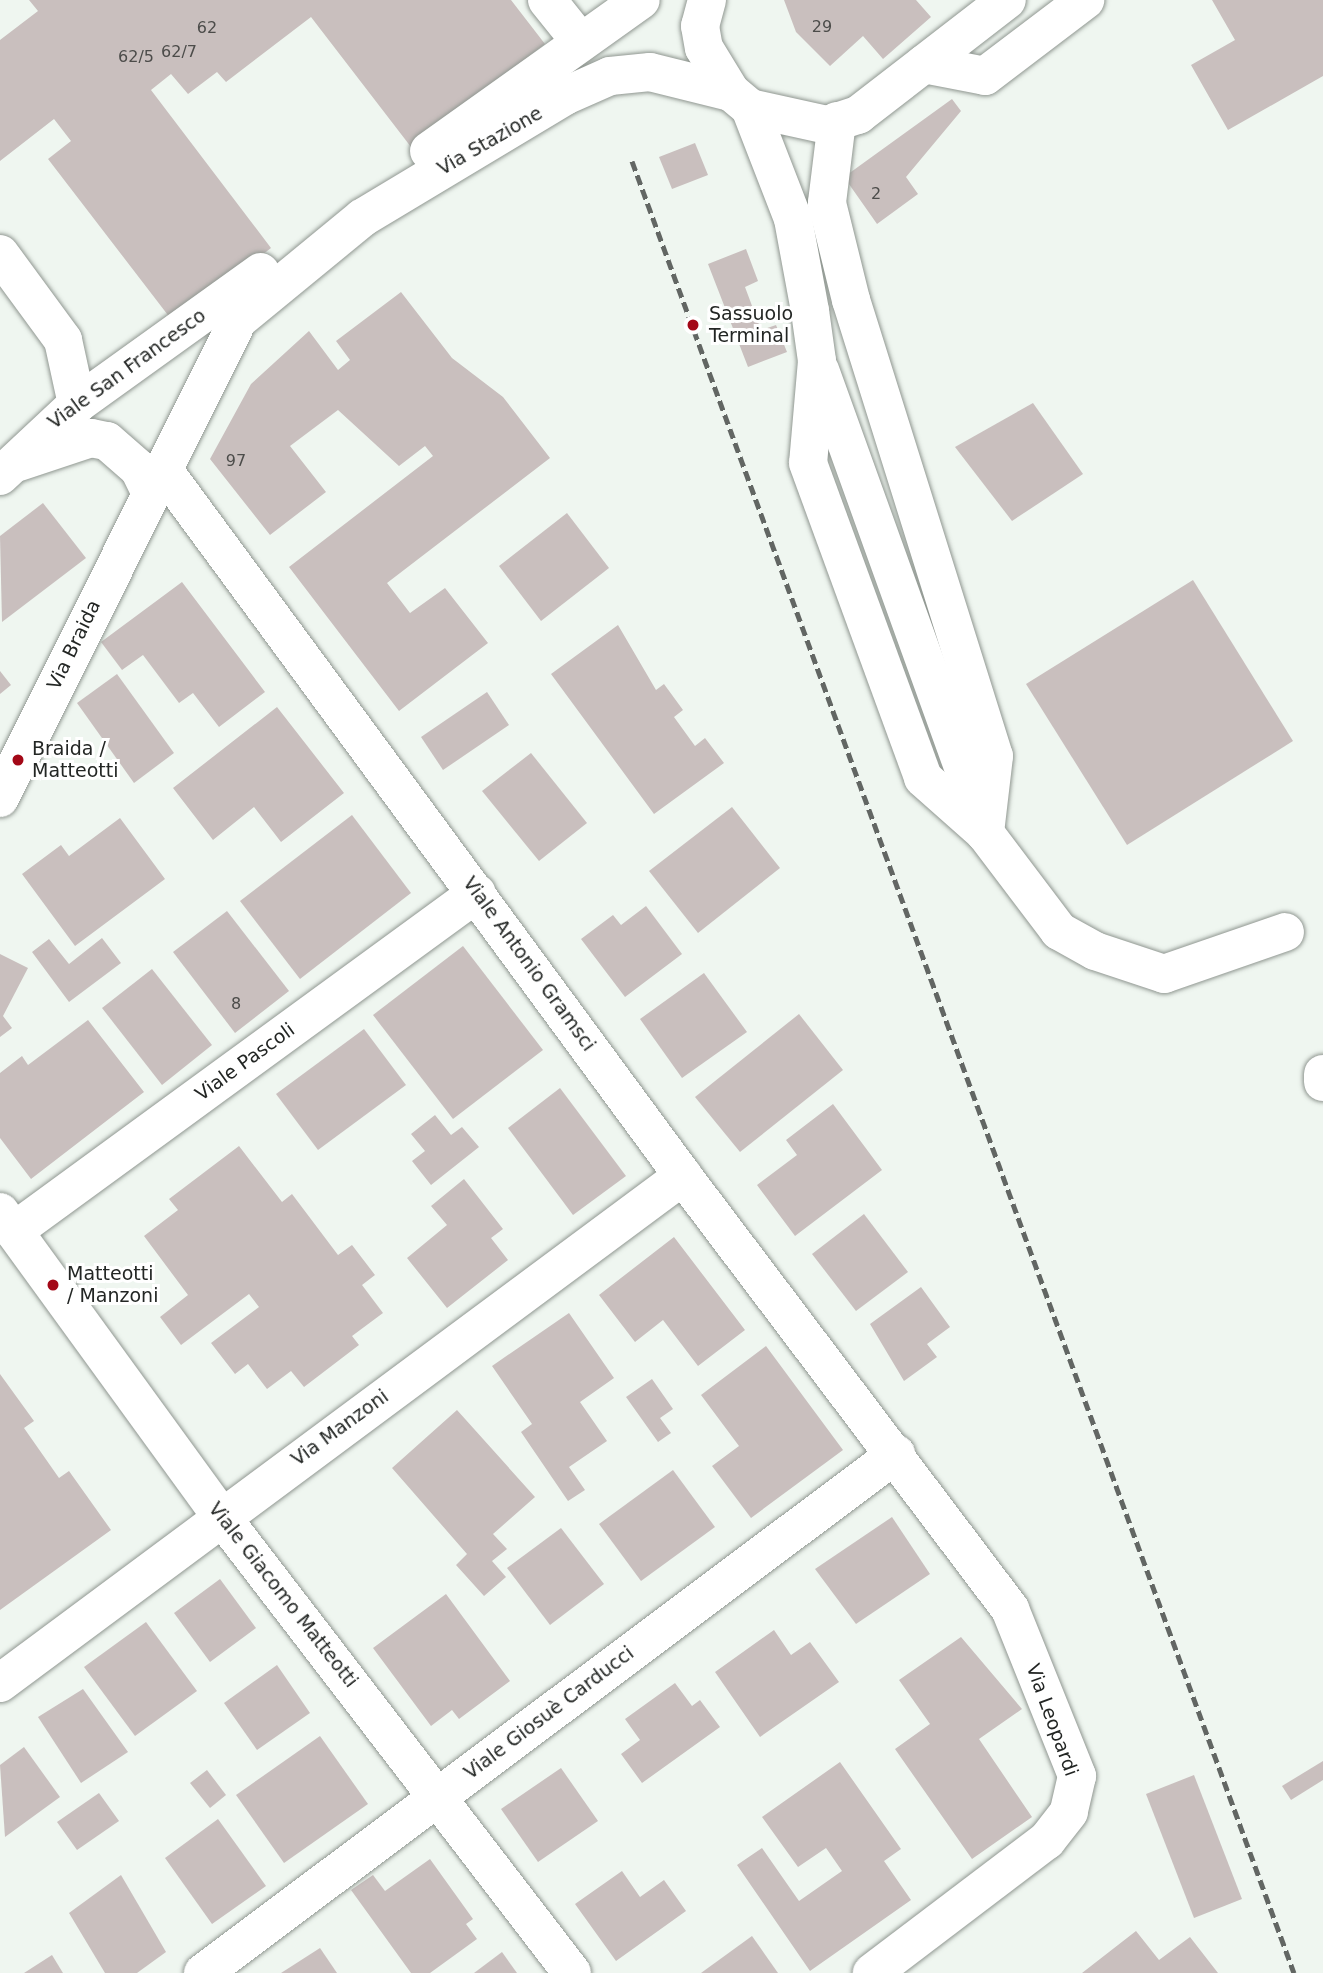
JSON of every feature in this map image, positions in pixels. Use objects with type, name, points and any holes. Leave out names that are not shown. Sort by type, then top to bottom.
[{"type":"street","points":[[547,0],[580,41]]},
{"type":"street","name":"Via Stazione","points":[[269,279],[580,41],[641,0]]},
{"type":"street","points":[[707,0],[700,26],[704,48],[741,100],[793,219],[817,361],[808,463],[923,778],[985,833],[1059,931],[1095,951],[1164,975],[1285,932]]},
{"type":"street","points":[[985,833],[994,757],[838,248],[827,203],[837,121],[858,115],[1007,0]]},
{"type":"street","points":[[924,64],[985,76],[1085,0]]},
{"type":"street","name":"Via Stazione","points":[[269,279],[362,218],[610,76],[650,72],[741,100],[792,120],[837,121]]},
{"type":"street","points":[[800,257],[838,248]]},
{"type":"street","points":[[0,254],[63,340],[77,404]]},
{"type":"street","name":"Viale San Francesco","points":[[8,469],[31,440],[77,404],[269,279]]},
{"type":"street","name":"Via Braida","points":[[0,799],[238,320],[269,279]]},
{"type":"street","points":[[8,469],[91,438],[107,440],[158,482]]},
{"type":"street","name":"Viale Antonio Gramsci","points":[[158,482],[477,893],[682,1176],[896,1454]]},
{"type":"street","name":"Viale Pascoli","points":[[7,1222],[477,893]]},
{"type":"street","name":"Via Manzoni","points":[[0,1684],[221,1516],[682,1176]]},
{"type":"street","name":"Viale Giacomo Matteotti","points":[[7,1222],[221,1516],[440,1796],[572,1973]]},
{"type":"street","name":"Viale Giosuè Carducci","points":[[203,1973],[896,1454]]},
{"type":"street","name":"Via Leopardi","points":[[872,1973],[1047,1840],[1069,1812],[1077,1776],[1010,1609],[896,1454]]},
{"type":"building","points":[[29,0],[511,0],[545,44],[411,147],[311,17],[226,82],[217,72],[188,94],[171,74],[151,90],[271,248],[174,323],[48,159],[71,141],[54,119],[0,161],[0,40],[38,11]]},
{"type":"building","points":[[784,0],[916,0],[931,17],[883,59],[863,36],[830,66],[796,32]]},
{"type":"building","points":[[1212,0],[1323,0],[1323,76],[1228,130],[1191,65],[1235,40]]},
{"type":"building","points":[[952,99],[961,111],[906,177],[918,194],[877,224],[844,177]]},
{"type":"building","points":[[695,143],[708,175],[672,189],[659,157]]},
{"type":"building","points":[[746,249],[758,281],[745,287],[761,330],[776,325],[787,352],[748,367],[708,264]]},
{"type":"building","points":[[401,292],[452,358],[503,397],[550,458],[387,583],[410,613],[445,588],[488,643],[399,711],[289,567],[433,456],[425,446],[399,466],[338,410],[290,446],[326,492],[270,535],[210,459],[251,384],[309,331],[338,370],[350,360],[336,341]]},
{"type":"building","points":[[1033,403],[1083,474],[1012,521],[955,447]]},
{"type":"building","points":[[43,503],[86,558],[2,622],[0,536]]},
{"type":"building","points":[[567,513],[609,568],[541,621],[499,566]]},
{"type":"building","points":[[1193,580],[1293,741],[1127,845],[1026,684]]},
{"type":"building","points":[[182,582],[265,692],[219,727],[193,693],[179,703],[143,655],[122,670],[101,642]]},
{"type":"building","points":[[618,625],[656,690],[664,684],[683,710],[674,717],[695,746],[705,738],[724,763],[654,814],[551,674]]},
{"type":"building","points":[[0,671],[11,685],[0,694]]},
{"type":"building","points":[[117,674],[174,753],[134,783],[77,703]]},
{"type":"building","points":[[487,692],[509,725],[443,770],[421,737]]},
{"type":"building","points":[[277,707],[344,793],[281,842],[254,807],[213,840],[173,788]]},
{"type":"building","points":[[531,753],[587,823],[539,861],[482,791]]},
{"type":"building","points":[[732,807],[780,868],[698,933],[649,871]]},
{"type":"building","points":[[352,815],[411,893],[300,979],[240,901]]},
{"type":"building","points":[[120,818],[165,879],[75,946],[22,874],[61,845],[69,856]]},
{"type":"building","points":[[646,906],[682,954],[625,997],[581,939],[613,915],[621,925]]},
{"type":"building","points":[[227,911],[289,991],[235,1033],[173,952]]},
{"type":"building","points":[[102,938],[121,963],[69,1002],[32,952],[49,939],[69,964]]},
{"type":"building","points":[[463,946],[543,1050],[453,1119],[373,1015]]},
{"type":"building","points":[[0,954],[28,968],[3,1016],[12,1028],[0,1037]]},
{"type":"building","points":[[152,969],[212,1045],[162,1085],[102,1008]]},
{"type":"building","points":[[704,973],[747,1032],[682,1078],[640,1019]]},
{"type":"building","points":[[799,1014],[843,1070],[740,1152],[695,1097]]},
{"type":"building","points":[[88,1020],[144,1092],[31,1179],[0,1138],[0,1073],[22,1056],[28,1065]]},
{"type":"building","points":[[364,1029],[406,1085],[318,1150],[276,1094]]},
{"type":"building","points":[[560,1088],[626,1176],[573,1215],[508,1128]]},
{"type":"building","points":[[833,1104],[882,1170],[795,1236],[757,1185],[797,1155],[786,1140]]},
{"type":"building","points":[[435,1115],[451,1135],[462,1127],[479,1147],[431,1185],[412,1161],[425,1151],[411,1134]]},
{"type":"building","points":[[239,1146],[282,1202],[292,1194],[338,1255],[352,1245],[375,1275],[362,1285],[383,1313],[352,1336],[359,1345],[304,1387],[291,1371],[267,1389],[248,1364],[235,1374],[211,1343],[259,1307],[249,1294],[181,1345],[160,1317],[188,1295],[144,1236],[178,1210],[169,1199]]},
{"type":"building","points":[[464,1179],[503,1229],[491,1238],[508,1260],[447,1308],[407,1258],[447,1225],[431,1206]]},
{"type":"building","points":[[864,1214],[908,1272],[856,1311],[812,1254]]},
{"type":"building","points":[[674,1237],[745,1330],[698,1366],[663,1320],[635,1342],[599,1295]]},
{"type":"building","points":[[921,1287],[950,1327],[927,1344],[937,1357],[904,1381],[870,1324]]},
{"type":"building","points":[[569,1313],[614,1378],[580,1402],[607,1441],[569,1467],[585,1490],[568,1501],[521,1432],[532,1424],[492,1366]]},
{"type":"building","points":[[766,1346],[843,1450],[751,1518],[712,1466],[739,1446],[701,1395]]},
{"type":"building","points":[[0,1374],[34,1421],[24,1428],[59,1478],[69,1471],[111,1530],[0,1610]]},
{"type":"building","points":[[652,1379],[673,1409],[660,1418],[671,1433],[658,1442],[626,1397]]},
{"type":"building","points":[[457,1410],[535,1497],[493,1534],[507,1549],[492,1561],[506,1577],[484,1596],[456,1565],[467,1554],[392,1468]]},
{"type":"building","points":[[673,1470],[715,1527],[641,1581],[599,1524]]},
{"type":"building","points":[[892,1517],[930,1574],[856,1624],[815,1569]]},
{"type":"building","points":[[561,1528],[604,1584],[550,1625],[507,1568]]},
{"type":"building","points":[[220,1579],[256,1628],[210,1662],[174,1613]]},
{"type":"building","points":[[446,1594],[510,1681],[459,1719],[452,1710],[431,1726],[373,1648]]},
{"type":"building","points":[[146,1622],[197,1691],[135,1736],[84,1667]]},
{"type":"building","points":[[774,1630],[791,1655],[810,1642],[839,1682],[760,1737],[715,1672]]},
{"type":"building","points":[[961,1637],[1022,1709],[979,1739],[1032,1817],[972,1859],[895,1749],[930,1724],[899,1680]]},
{"type":"building","points":[[277,1665],[310,1713],[257,1750],[224,1703]]},
{"type":"building","points":[[675,1683],[692,1706],[700,1700],[720,1727],[642,1783],[621,1754],[640,1740],[625,1719]]},
{"type":"building","points":[[83,1689],[128,1752],[81,1783],[38,1717]]},
{"type":"building","points":[[320,1736],[368,1804],[284,1863],[236,1795]]},
{"type":"building","points":[[24,1747],[60,1797],[5,1837],[0,1765]]},
{"type":"building","points":[[1323,1761],[1323,1780],[1291,1800],[1282,1786]]},
{"type":"building","points":[[840,1762],[901,1849],[884,1861],[911,1900],[810,1971],[737,1865],[762,1848],[799,1901],[842,1871],[826,1848],[798,1867],[762,1817]]},
{"type":"building","points":[[561,1768],[598,1821],[538,1862],[501,1809]]},
{"type":"building","points":[[207,1770],[226,1795],[210,1808],[190,1783]]},
{"type":"building","points":[[1194,1775],[1242,1899],[1194,1918],[1146,1794]]},
{"type":"building","points":[[99,1793],[119,1821],[77,1850],[57,1822]]},
{"type":"building","points":[[218,1819],[266,1886],[212,1924],[165,1858]]},
{"type":"building","points":[[430,1859],[473,1919],[466,1924],[477,1939],[430,1973],[411,1973],[351,1890],[373,1875],[385,1891]]},
{"type":"building","points":[[622,1871],[640,1897],[664,1880],[686,1911],[616,1961],[575,1904]]},
{"type":"building","points":[[121,1875],[166,1952],[137,1973],[105,1973],[69,1913]]},
{"type":"building","points":[[1136,1931],[1159,1960],[1190,1937],[1218,1973],[1082,1973]]},
{"type":"building","points":[[752,1936],[778,1973],[701,1973]]},
{"type":"building","points":[[320,1948],[337,1973],[281,1973]]},
{"type":"building","points":[[502,1952],[517,1973],[474,1973]]},
{"type":"building","points":[[52,1955],[63,1973],[24,1973]]},
{"type":"railway","points":[[632,161],[1294,1973]]},
{"type":"place","name":"Sassuolo Terminal","points":[[693,325]]},
{"type":"place","name":"Braida / Matteotti","points":[[18,760]]},
{"type":"place","name":"Matteotti / Manzoni","points":[[53,1285]]}]
